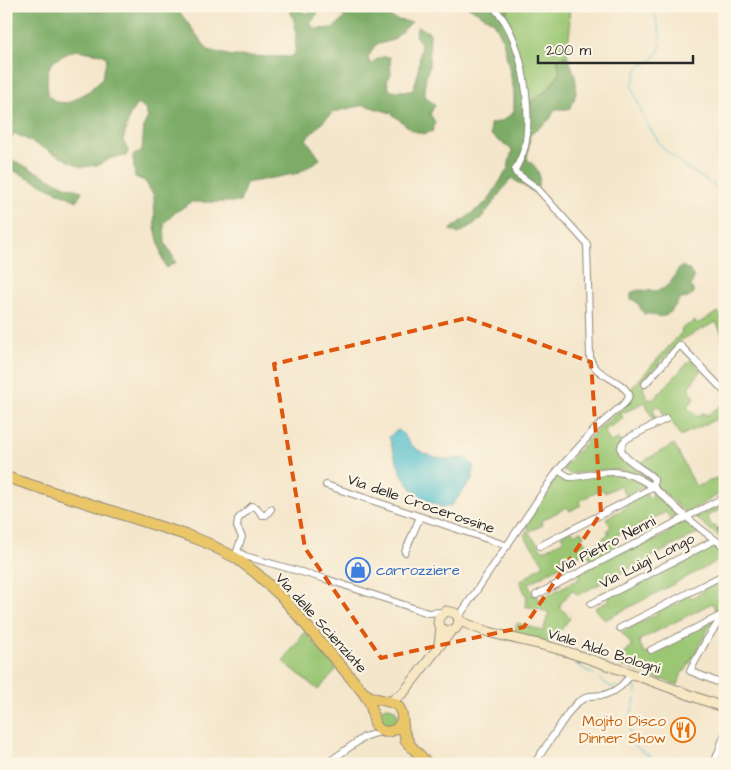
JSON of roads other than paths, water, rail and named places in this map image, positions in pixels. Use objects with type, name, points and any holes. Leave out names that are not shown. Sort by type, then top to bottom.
[{"type":"main road","name":"Via delle Scienziate","points":[[6,477],[205,542],[236,558],[282,597],[363,692],[370,703],[372,717]]},
{"type":"main road","points":[[409,743],[376,727],[372,717],[376,706],[388,702],[404,692],[439,644],[458,625],[457,616],[443,612],[439,617],[439,644]]},
{"type":"main road","name":"Viale Aldo Bologni","points":[[457,616],[472,626],[558,649],[725,708]]},
{"type":"main road","points":[[440,626],[453,630]]},
{"type":"main road","name":"Viale Aldo Bologni","points":[[453,630],[472,626]]},
{"type":"main road","name":"Via delle Scienziate","points":[[363,692],[372,699],[388,702]]},
{"type":"main road","points":[[386,731],[397,728],[404,692]]},
{"type":"main road","points":[[388,702],[396,705],[409,743],[428,764]]},
{"type":"street","points":[[457,616],[479,589],[558,470],[597,427],[625,403],[629,394],[591,364],[586,244],[548,199],[537,188],[516,173],[515,170],[526,141],[528,108],[525,81],[512,36],[505,21],[492,6]]},
{"type":"street","points":[[645,384],[680,345],[725,392]]},
{"type":"street","points":[[654,487],[654,479],[650,473],[629,461],[622,453],[620,447],[623,441],[666,419]]},
{"type":"street","points":[[558,470],[569,477],[605,472],[627,473],[642,479],[725,547]]},
{"type":"street","name":"Via delle Crocerossine","points":[[326,485],[508,546]]},
{"type":"street","points":[[540,546],[654,487]]},
{"type":"street","name":"Via Pietro Nenni","points":[[536,595],[725,497]]},
{"type":"street","points":[[271,509],[266,515],[262,515],[257,508],[252,506],[238,519],[237,527],[242,537],[237,551],[245,556],[326,579],[428,613],[443,612]]},
{"type":"street","points":[[405,552],[420,517]]},
{"type":"street","name":"Via Luigi Longo","points":[[591,604],[715,540]]},
{"type":"street","points":[[620,628],[725,574]]},
{"type":"street","points":[[428,613],[440,626]]},
{"type":"street","points":[[651,650],[724,613]]},
{"type":"street","points":[[724,613],[690,671],[725,685]]},
{"type":"street","points":[[534,764],[578,702],[589,696],[604,695],[614,691],[632,674]]},
{"type":"street","points":[[326,764],[364,737],[370,729],[372,717]]},
{"type":"street","points":[[364,737],[386,731]]},
{"type":"street","points":[[714,764],[725,733]]},
{"type":"water","points":[[399,430],[415,448],[433,457],[445,459],[465,458],[473,465],[473,478],[452,505],[443,508],[430,502],[412,489],[406,481],[397,462],[389,437]]},
{"type":"waterway","points":[[654,6],[660,38],[659,51],[655,57],[638,67],[632,86],[644,119],[662,147],[685,167],[725,192]]},
{"type":"waterway","points":[[567,659],[593,674]]},
{"type":"waterway","points":[[600,679],[611,687],[616,686]]},
{"type":"waterway","points":[[630,682],[634,684],[636,689],[630,718],[630,736],[636,747],[659,764]]},
{"type":"place","name":"carrozziere","points":[[358,570]]},
{"type":"place","name":"Mojito Disco Dinner Show","points":[[683,730]]}]
